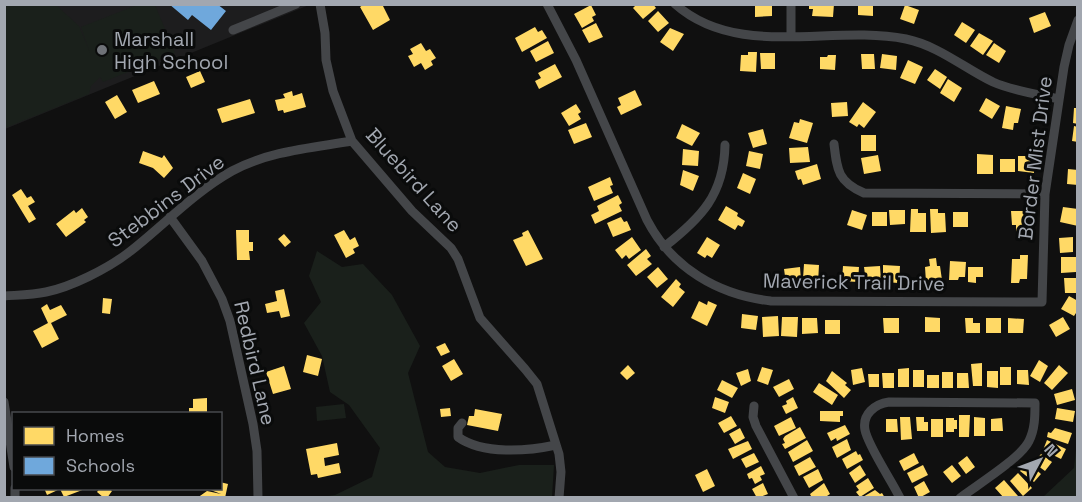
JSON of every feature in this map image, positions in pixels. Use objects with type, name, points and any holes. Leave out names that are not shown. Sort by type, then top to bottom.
[{"type":"street","points":[[233,30],[296,4]]},
{"type":"street","name":"Bluebird Lane","points":[[321,4],[326,60],[333,91],[352,141],[412,211],[451,248],[480,318],[537,384],[556,445],[561,472],[559,498]]},
{"type":"street","name":"Maverick Trail Drive","points":[[547,4],[576,60],[647,220],[664,247],[685,267],[712,285],[756,299],[1042,302]]},
{"type":"street","points":[[675,4],[706,26],[752,36],[905,39],[944,53],[1005,87],[1059,99]]},
{"type":"street","points":[[791,4],[791,36]]},
{"type":"street","name":"Border Mist Drive","points":[[1042,302],[1045,194],[1059,99],[1069,45],[1077,20]]},
{"type":"street","name":"Stebbins Drive","points":[[4,296],[36,294],[69,285],[115,263],[215,182],[247,163],[283,152],[352,141]]},
{"type":"street","points":[[834,144],[840,175],[854,189],[864,193],[1045,194]]},
{"type":"street","points":[[664,247],[699,218],[706,208],[719,181],[723,166],[724,145]]},
{"type":"street","name":"Redbird Lane","points":[[170,217],[202,261],[222,299],[230,321],[253,424],[258,498]]},
{"type":"street","points":[[4,402],[12,453]]},
{"type":"street","points":[[900,498],[867,436],[865,426],[867,415],[877,405],[889,402],[1035,403],[1035,420],[1027,444],[1018,454],[960,498]]},
{"type":"street","points":[[754,406],[753,417],[756,426],[794,498]]},
{"type":"street","points":[[462,423],[458,428],[458,437],[485,447],[523,451],[556,445]]},
{"type":"shaded area","name":"Marshall High School","points":[[5,4],[56,5],[79,26],[90,53],[81,27],[137,5],[155,5],[175,53],[103,82],[100,77],[91,86],[89,94],[5,128]]},
{"type":"shaded area","name":"Marshall High School","points":[[5,5],[309,5],[5,129]]},
{"type":"shaded area","points":[[317,251],[342,267],[363,264],[392,295],[420,346],[408,373],[428,452],[445,467],[480,473],[519,465],[554,465],[552,497],[321,497],[335,495],[372,477],[380,448],[349,405],[330,392],[322,356],[304,323],[321,302],[309,276]]},
{"type":"shaded area","points":[[344,404],[346,418],[317,421],[316,407]]},
{"type":"shaded area","points":[[1077,441],[1077,497],[1043,497],[1074,468]]},
{"type":"building: Homes","points":[[364,4],[382,4],[390,20],[373,30],[360,7]]},
{"type":"building: Homes","points":[[637,4],[653,4],[656,8],[643,19],[633,8]]},
{"type":"building: Homes","points":[[755,4],[772,4],[772,16],[755,17]]},
{"type":"building: Homes","points":[[809,4],[834,4],[833,17],[812,16],[813,9],[809,9]]},
{"type":"building: Homes","points":[[858,4],[873,4],[873,16],[858,15]]},
{"type":"building: Homes","points":[[591,5],[596,15],[592,17],[594,21],[582,28],[574,14]]},
{"type":"building: Homes","points":[[905,5],[919,10],[914,24],[900,19]]},
{"type":"building: Homes","points":[[658,11],[669,23],[658,32],[648,21]]},
{"type":"building: Homes","points":[[1045,12],[1051,26],[1034,33],[1029,18]]},
{"type":"building: Homes","points":[[962,22],[975,30],[966,43],[954,35]]},
{"type":"building: Homes","points":[[596,23],[603,37],[589,43],[582,30]]},
{"type":"building: Homes","points":[[535,27],[538,32],[542,30],[547,38],[522,52],[515,38]]},
{"type":"building: Homes","points":[[670,28],[684,34],[673,51],[660,42]]},
{"type":"building: Homes","points":[[979,33],[993,41],[983,55],[970,46]]},
{"type":"building: Homes","points":[[548,41],[554,53],[536,62],[530,51]]},
{"type":"building: Homes","points":[[421,43],[426,51],[430,49],[436,58],[431,61],[433,65],[425,70],[421,63],[414,67],[408,56],[413,54],[410,49]]},
{"type":"building: Homes","points":[[994,43],[1006,51],[999,63],[986,55]]},
{"type":"building: Homes","points":[[748,52],[757,52],[756,72],[740,71],[741,55],[748,55]]},
{"type":"building: Homes","points":[[760,53],[775,53],[775,69],[761,69]]},
{"type":"building: Homes","points":[[861,54],[874,54],[875,69],[862,69]]},
{"type":"building: Homes","points":[[882,54],[897,56],[896,70],[880,68]]},
{"type":"building: Homes","points":[[836,55],[835,70],[820,69],[820,57]]},
{"type":"building: Homes","points":[[908,60],[923,67],[915,84],[900,78]]},
{"type":"building: Homes","points":[[555,64],[562,77],[539,89],[535,81],[541,78],[538,73]]},
{"type":"building: Homes","points":[[935,69],[947,77],[940,89],[927,80]]},
{"type":"building: Homes","points":[[200,71],[205,82],[191,88],[186,77]]},
{"type":"building: Homes","points":[[948,79],[962,88],[954,102],[940,93]]},
{"type":"building: Homes","points":[[154,81],[160,94],[138,103],[132,90]]},
{"type":"building: Homes","points":[[635,90],[642,105],[621,115],[617,107],[621,105],[618,98]]},
{"type":"building: Homes","points":[[292,91],[293,96],[302,93],[306,107],[284,113],[283,110],[278,111],[275,100],[285,98],[283,94]]},
{"type":"building: Homes","points":[[117,95],[127,112],[115,119],[105,102]]},
{"type":"building: Homes","points":[[986,98],[1000,106],[992,119],[979,111]]},
{"type":"building: Homes","points":[[250,99],[255,113],[222,123],[217,109]]},
{"type":"building: Homes","points":[[847,102],[848,116],[832,117],[831,103]]},
{"type":"building: Homes","points":[[863,102],[876,112],[864,128],[859,124],[857,127],[849,122]]},
{"type":"building: Homes","points":[[576,104],[581,112],[578,114],[581,119],[569,126],[561,113]]},
{"type":"building: Homes","points":[[1006,106],[1021,109],[1018,123],[1014,123],[1013,130],[1002,128]]},
{"type":"building: Homes","points":[[1074,108],[1078,108],[1078,124],[1073,123]]},
{"type":"building: Homes","points":[[800,119],[813,123],[807,143],[789,138],[794,122],[799,123]]},
{"type":"building: Homes","points":[[586,123],[592,137],[574,144],[568,130]]},
{"type":"building: Homes","points":[[682,124],[700,133],[692,146],[676,138]]},
{"type":"building: Homes","points":[[1074,126],[1078,127],[1078,142],[1072,141]]},
{"type":"building: Homes","points":[[763,129],[767,144],[753,148],[748,133]]},
{"type":"building: Homes","points":[[861,135],[876,135],[876,151],[861,151]]},
{"type":"building: Homes","points":[[808,147],[810,162],[790,163],[789,148]]},
{"type":"building: Homes","points":[[683,149],[699,151],[698,166],[682,165]]},
{"type":"building: Homes","points":[[143,151],[162,158],[164,155],[173,168],[164,178],[153,168],[139,163]]},
{"type":"building: Homes","points":[[749,151],[763,154],[760,169],[746,166]]},
{"type":"building: Homes","points":[[977,154],[993,155],[993,174],[977,174]]},
{"type":"building: Homes","points":[[878,155],[881,171],[864,174],[861,158]]},
{"type":"building: Homes","points":[[1018,156],[1034,156],[1034,173],[1018,171]]},
{"type":"building: Homes","points":[[1000,159],[1015,159],[1015,172],[1000,172]]},
{"type":"building: Homes","points":[[817,164],[821,179],[803,185],[801,179],[798,180],[795,171]]},
{"type":"building: Homes","points":[[1068,169],[1078,170],[1078,185],[1067,184]]},
{"type":"building: Homes","points":[[683,170],[699,176],[693,191],[680,185]]},
{"type":"building: Homes","points":[[743,173],[756,179],[750,194],[737,188]]},
{"type":"building: Homes","points":[[610,177],[613,193],[594,201],[588,187]]},
{"type":"building: Homes","points":[[21,189],[27,198],[31,196],[35,202],[28,206],[36,219],[29,223],[12,195]]},
{"type":"building: Homes","points":[[618,195],[622,203],[619,205],[622,211],[595,224],[591,215],[599,211],[597,206]]},
{"type":"building: Homes","points":[[726,206],[738,213],[737,216],[745,221],[742,227],[738,225],[735,230],[718,220]]},
{"type":"building: Homes","points":[[1063,207],[1078,209],[1078,226],[1060,222]]},
{"type":"building: Homes","points":[[82,208],[88,217],[84,220],[86,222],[66,237],[56,224],[74,210],[76,213]]},
{"type":"building: Homes","points":[[911,209],[918,209],[918,213],[926,213],[926,232],[910,232]]},
{"type":"building: Homes","points":[[930,209],[938,209],[938,213],[945,213],[946,232],[931,233]]},
{"type":"building: Homes","points":[[852,210],[867,215],[862,230],[847,225]]},
{"type":"building: Homes","points":[[889,210],[905,210],[905,224],[890,225]]},
{"type":"building: Homes","points":[[1011,211],[1026,211],[1027,232],[1016,233],[1016,225],[1012,225]]},
{"type":"building: Homes","points":[[872,212],[887,212],[887,226],[872,226]]},
{"type":"building: Homes","points":[[953,212],[968,212],[968,227],[953,227]]},
{"type":"building: Homes","points":[[621,217],[624,222],[627,221],[631,230],[613,237],[607,223]]},
{"type":"building: Homes","points":[[236,230],[249,230],[249,242],[253,242],[253,251],[249,251],[250,260],[237,260]]},
{"type":"building: Homes","points":[[344,230],[350,240],[355,237],[359,246],[353,249],[355,253],[346,258],[334,235]]},
{"type":"building: Homes","points":[[528,230],[543,259],[526,266],[513,240],[523,236],[522,233]]},
{"type":"building: Homes","points":[[284,234],[291,242],[285,247],[278,239]]},
{"type":"building: Homes","points":[[632,237],[641,250],[629,259],[626,255],[622,259],[615,250]]},
{"type":"building: Homes","points":[[707,237],[720,245],[712,258],[707,255],[705,258],[697,253]]},
{"type":"building: Homes","points":[[1073,237],[1073,252],[1060,253],[1059,238]]},
{"type":"building: Homes","points":[[646,249],[651,256],[647,259],[652,264],[636,276],[627,265]]},
{"type":"building: Homes","points":[[1020,255],[1028,255],[1027,279],[1020,279],[1019,283],[1011,283],[1012,259],[1020,259]]},
{"type":"building: Homes","points":[[1061,257],[1076,257],[1076,272],[1061,273]]},
{"type":"building: Homes","points":[[936,258],[942,280],[926,282],[925,267],[930,266],[929,259]]},
{"type":"building: Homes","points":[[950,261],[966,262],[965,277],[949,280]]},
{"type":"building: Homes","points":[[804,264],[819,265],[818,283],[810,282],[810,279],[803,279]]},
{"type":"building: Homes","points":[[883,265],[900,266],[899,283],[883,282]]},
{"type":"building: Homes","points":[[843,266],[859,267],[858,282],[842,281]]},
{"type":"building: Homes","points":[[880,266],[881,281],[866,282],[864,267]]},
{"type":"building: Homes","points":[[658,267],[668,279],[657,288],[647,277]]},
{"type":"building: Homes","points":[[800,267],[801,281],[786,283],[784,269]]},
{"type":"building: Homes","points":[[968,267],[983,267],[983,277],[976,277],[976,283],[968,282]]},
{"type":"building: Homes","points":[[1064,278],[1078,278],[1078,293],[1065,293]]},
{"type":"building: Homes","points":[[676,279],[681,284],[679,287],[685,292],[673,307],[661,297]]},
{"type":"building: Homes","points":[[284,289],[290,316],[281,318],[279,311],[267,313],[265,304],[277,301],[275,291]]},
{"type":"building: Homes","points":[[1069,296],[1078,301],[1078,310],[1074,316],[1061,309]]},
{"type":"building: Homes","points":[[103,298],[112,299],[110,314],[102,313]]},
{"type":"building: Homes","points":[[699,301],[707,305],[708,301],[717,305],[707,326],[691,318]]},
{"type":"building: Homes","points":[[47,304],[50,310],[61,305],[67,315],[51,323],[59,339],[42,348],[33,331],[48,323],[41,308]]},
{"type":"building: Homes","points":[[742,314],[758,316],[756,330],[741,328]]},
{"type":"building: Homes","points":[[778,316],[779,336],[763,337],[762,317]]},
{"type":"building: Homes","points":[[782,317],[798,317],[797,337],[781,336]]},
{"type":"building: Homes","points":[[925,317],[940,318],[940,332],[925,332]]},
{"type":"building: Homes","points":[[1063,317],[1070,329],[1056,337],[1049,325]]},
{"type":"building: Homes","points":[[802,318],[817,318],[818,333],[802,334]]},
{"type":"building: Homes","points":[[883,318],[899,318],[899,333],[884,333]]},
{"type":"building: Homes","points":[[965,318],[973,318],[973,323],[980,323],[980,333],[966,333]]},
{"type":"building: Homes","points":[[986,318],[1001,318],[1001,333],[986,333]]},
{"type":"building: Homes","points":[[1008,318],[1024,319],[1023,333],[1008,333]]},
{"type":"building: Homes","points":[[825,320],[840,320],[840,334],[825,334]]},
{"type":"building: Homes","points":[[445,343],[450,352],[441,356],[436,347]]},
{"type":"building: Homes","points":[[307,355],[322,359],[318,376],[303,372]]},
{"type":"building: Homes","points":[[454,359],[463,374],[451,381],[442,366]]},
{"type":"building: Homes","points":[[1039,360],[1048,366],[1040,382],[1030,376]]},
{"type":"building: Homes","points":[[982,363],[982,386],[973,386],[971,364]]},
{"type":"building: Homes","points":[[628,365],[635,373],[627,380],[620,373]]},
{"type":"building: Homes","points":[[1059,365],[1068,373],[1052,390],[1044,383]]},
{"type":"building: Homes","points":[[284,366],[291,389],[273,394],[266,372]]},
{"type":"building: Homes","points":[[762,367],[773,370],[768,385],[757,381]]},
{"type":"building: Homes","points":[[1000,367],[1011,367],[1011,385],[1000,385]]},
{"type":"building: Homes","points":[[862,368],[865,382],[853,385],[851,370]]},
{"type":"building: Homes","points":[[909,368],[909,387],[898,387],[898,369]]},
{"type":"building: Homes","points":[[748,369],[751,381],[741,386],[736,373]]},
{"type":"building: Homes","points":[[913,370],[924,370],[924,387],[913,387]]},
{"type":"building: Homes","points":[[1017,370],[1028,370],[1029,385],[1017,384]]},
{"type":"building: Homes","points":[[832,371],[847,383],[845,385],[851,390],[844,398],[826,381]]},
{"type":"building: Homes","points":[[987,371],[998,371],[998,388],[987,387]]},
{"type":"building: Homes","points":[[942,372],[953,372],[953,388],[942,388]]},
{"type":"building: Homes","points":[[882,373],[894,373],[894,388],[883,388]]},
{"type":"building: Homes","points":[[957,373],[968,373],[969,388],[957,388]]},
{"type":"building: Homes","points":[[868,374],[879,374],[879,387],[869,387]]},
{"type":"building: Homes","points":[[927,375],[939,375],[939,388],[927,388]]},
{"type":"building: Homes","points":[[789,379],[794,389],[779,397],[773,387]]},
{"type":"building: Homes","points":[[722,380],[738,388],[732,398],[717,390]]},
{"type":"building: Homes","points":[[819,383],[838,395],[832,405],[813,392]]},
{"type":"building: Homes","points":[[1072,389],[1075,400],[1057,405],[1054,394]]},
{"type":"building: Homes","points":[[715,397],[729,402],[725,413],[712,408]]},
{"type":"building: Homes","points":[[793,397],[798,408],[786,414],[782,406]]},
{"type":"building: Homes","points":[[207,398],[207,412],[189,412],[189,408],[193,408],[193,399]]},
{"type":"building: Homes","points":[[450,408],[451,416],[441,417],[440,409]]},
{"type":"building: Homes","points":[[1057,408],[1075,411],[1073,422],[1055,419]]},
{"type":"building: Homes","points":[[475,409],[502,414],[498,431],[467,425],[469,416],[474,416]]},
{"type":"building: Homes","points":[[820,411],[843,411],[843,416],[840,416],[840,422],[820,421]]},
{"type":"building: Homes","points":[[959,415],[970,415],[969,437],[959,437]]},
{"type":"building: Homes","points":[[731,416],[737,426],[724,433],[718,423]]},
{"type":"building: Homes","points":[[791,417],[796,428],[779,436],[774,426]]},
{"type":"building: Homes","points":[[900,417],[910,417],[912,439],[901,440]]},
{"type":"building: Homes","points":[[916,417],[924,417],[924,422],[928,422],[928,431],[917,431]]},
{"type":"building: Homes","points":[[974,417],[985,418],[985,436],[974,436]]},
{"type":"building: Homes","points":[[946,418],[957,420],[957,429],[954,429],[954,432],[946,432]]},
{"type":"building: Homes","points":[[1002,418],[1003,431],[991,431],[991,419]]},
{"type":"building: Homes","points":[[886,419],[897,419],[898,432],[886,432]]},
{"type":"building: Homes","points":[[931,419],[943,419],[943,437],[931,437]]},
{"type":"building: Homes","points":[[845,425],[850,434],[837,441],[836,438],[831,441],[827,433]]},
{"type":"building: Homes","points":[[800,427],[806,438],[785,449],[782,444],[785,443],[783,439],[785,436]]},
{"type":"building: Homes","points":[[740,428],[745,438],[735,444],[729,434]]},
{"type":"building: Homes","points":[[1055,428],[1072,433],[1068,444],[1047,437],[1048,432],[1051,433]]},
{"type":"building: Homes","points":[[847,439],[851,450],[837,458],[832,447]]},
{"type":"building: Homes","points":[[807,440],[813,451],[793,462],[788,452]]},
{"type":"building: Homes","points":[[1047,440],[1066,449],[1061,459],[1043,450]]},
{"type":"building: Homes","points":[[748,441],[752,449],[733,459],[728,449]]},
{"type":"building: Homes","points":[[337,443],[339,455],[324,458],[325,466],[339,463],[341,473],[318,478],[317,474],[311,475],[306,449]]},
{"type":"building: Homes","points":[[856,451],[863,460],[847,469],[842,459]]},
{"type":"building: Homes","points":[[754,453],[759,462],[746,468],[741,459]]},
{"type":"building: Homes","points":[[914,453],[919,463],[904,471],[899,461]]},
{"type":"building: Homes","points":[[1041,454],[1052,462],[1045,471],[1034,463]]},
{"type":"building: Homes","points":[[967,456],[975,467],[966,474],[958,463]]},
{"type":"building: Homes","points":[[810,457],[816,467],[799,476],[794,466]]},
{"type":"building: Homes","points":[[860,465],[866,475],[855,483],[849,473]]},
{"type":"building: Homes","points":[[923,465],[928,475],[912,483],[907,473]]},
{"type":"building: Homes","points":[[952,465],[961,476],[952,483],[943,472]]},
{"type":"building: Homes","points":[[1025,465],[1028,468],[1031,465],[1041,474],[1034,482],[1020,471]]},
{"type":"building: Homes","points":[[761,466],[765,474],[760,476],[762,480],[755,484],[747,474]]},
{"type":"building: Homes","points":[[707,469],[715,486],[703,492],[695,475]]},
{"type":"building: Homes","points":[[818,469],[823,480],[809,488],[803,477]]},
{"type":"building: Homes","points":[[1018,473],[1032,488],[1023,496],[1010,481]]},
{"type":"building: Homes","points":[[868,478],[874,488],[860,497],[856,492],[859,490],[856,486]]},
{"type":"building: Homes","points":[[1004,480],[1018,496],[1016,498],[1004,498],[995,488]]},
{"type":"building: Homes","points":[[924,481],[930,492],[919,498],[914,487]]},
{"type":"building: Homes","points":[[222,482],[228,484],[225,498],[197,498],[207,491],[221,494],[211,490],[222,490]]},
{"type":"building: Homes","points":[[763,483],[768,494],[757,498],[752,489]]},
{"type":"building: Homes","points":[[824,483],[830,494],[824,498],[812,498],[810,494]]},
{"type":"building: Homes","points":[[45,490],[58,490],[47,495]]},
{"type":"building: Homes","points":[[60,490],[82,490],[64,497]]},
{"type":"building: Homes","points":[[98,490],[112,491],[107,498],[97,492]]},
{"type":"building: Homes","points":[[875,490],[882,493],[885,498],[861,498]]},
{"type":"building: Schools","points":[[169,4],[217,4],[226,11],[211,30],[192,15],[188,20]]},
{"type":"place","name":"Marshall High School","points":[[102,50]]}]
